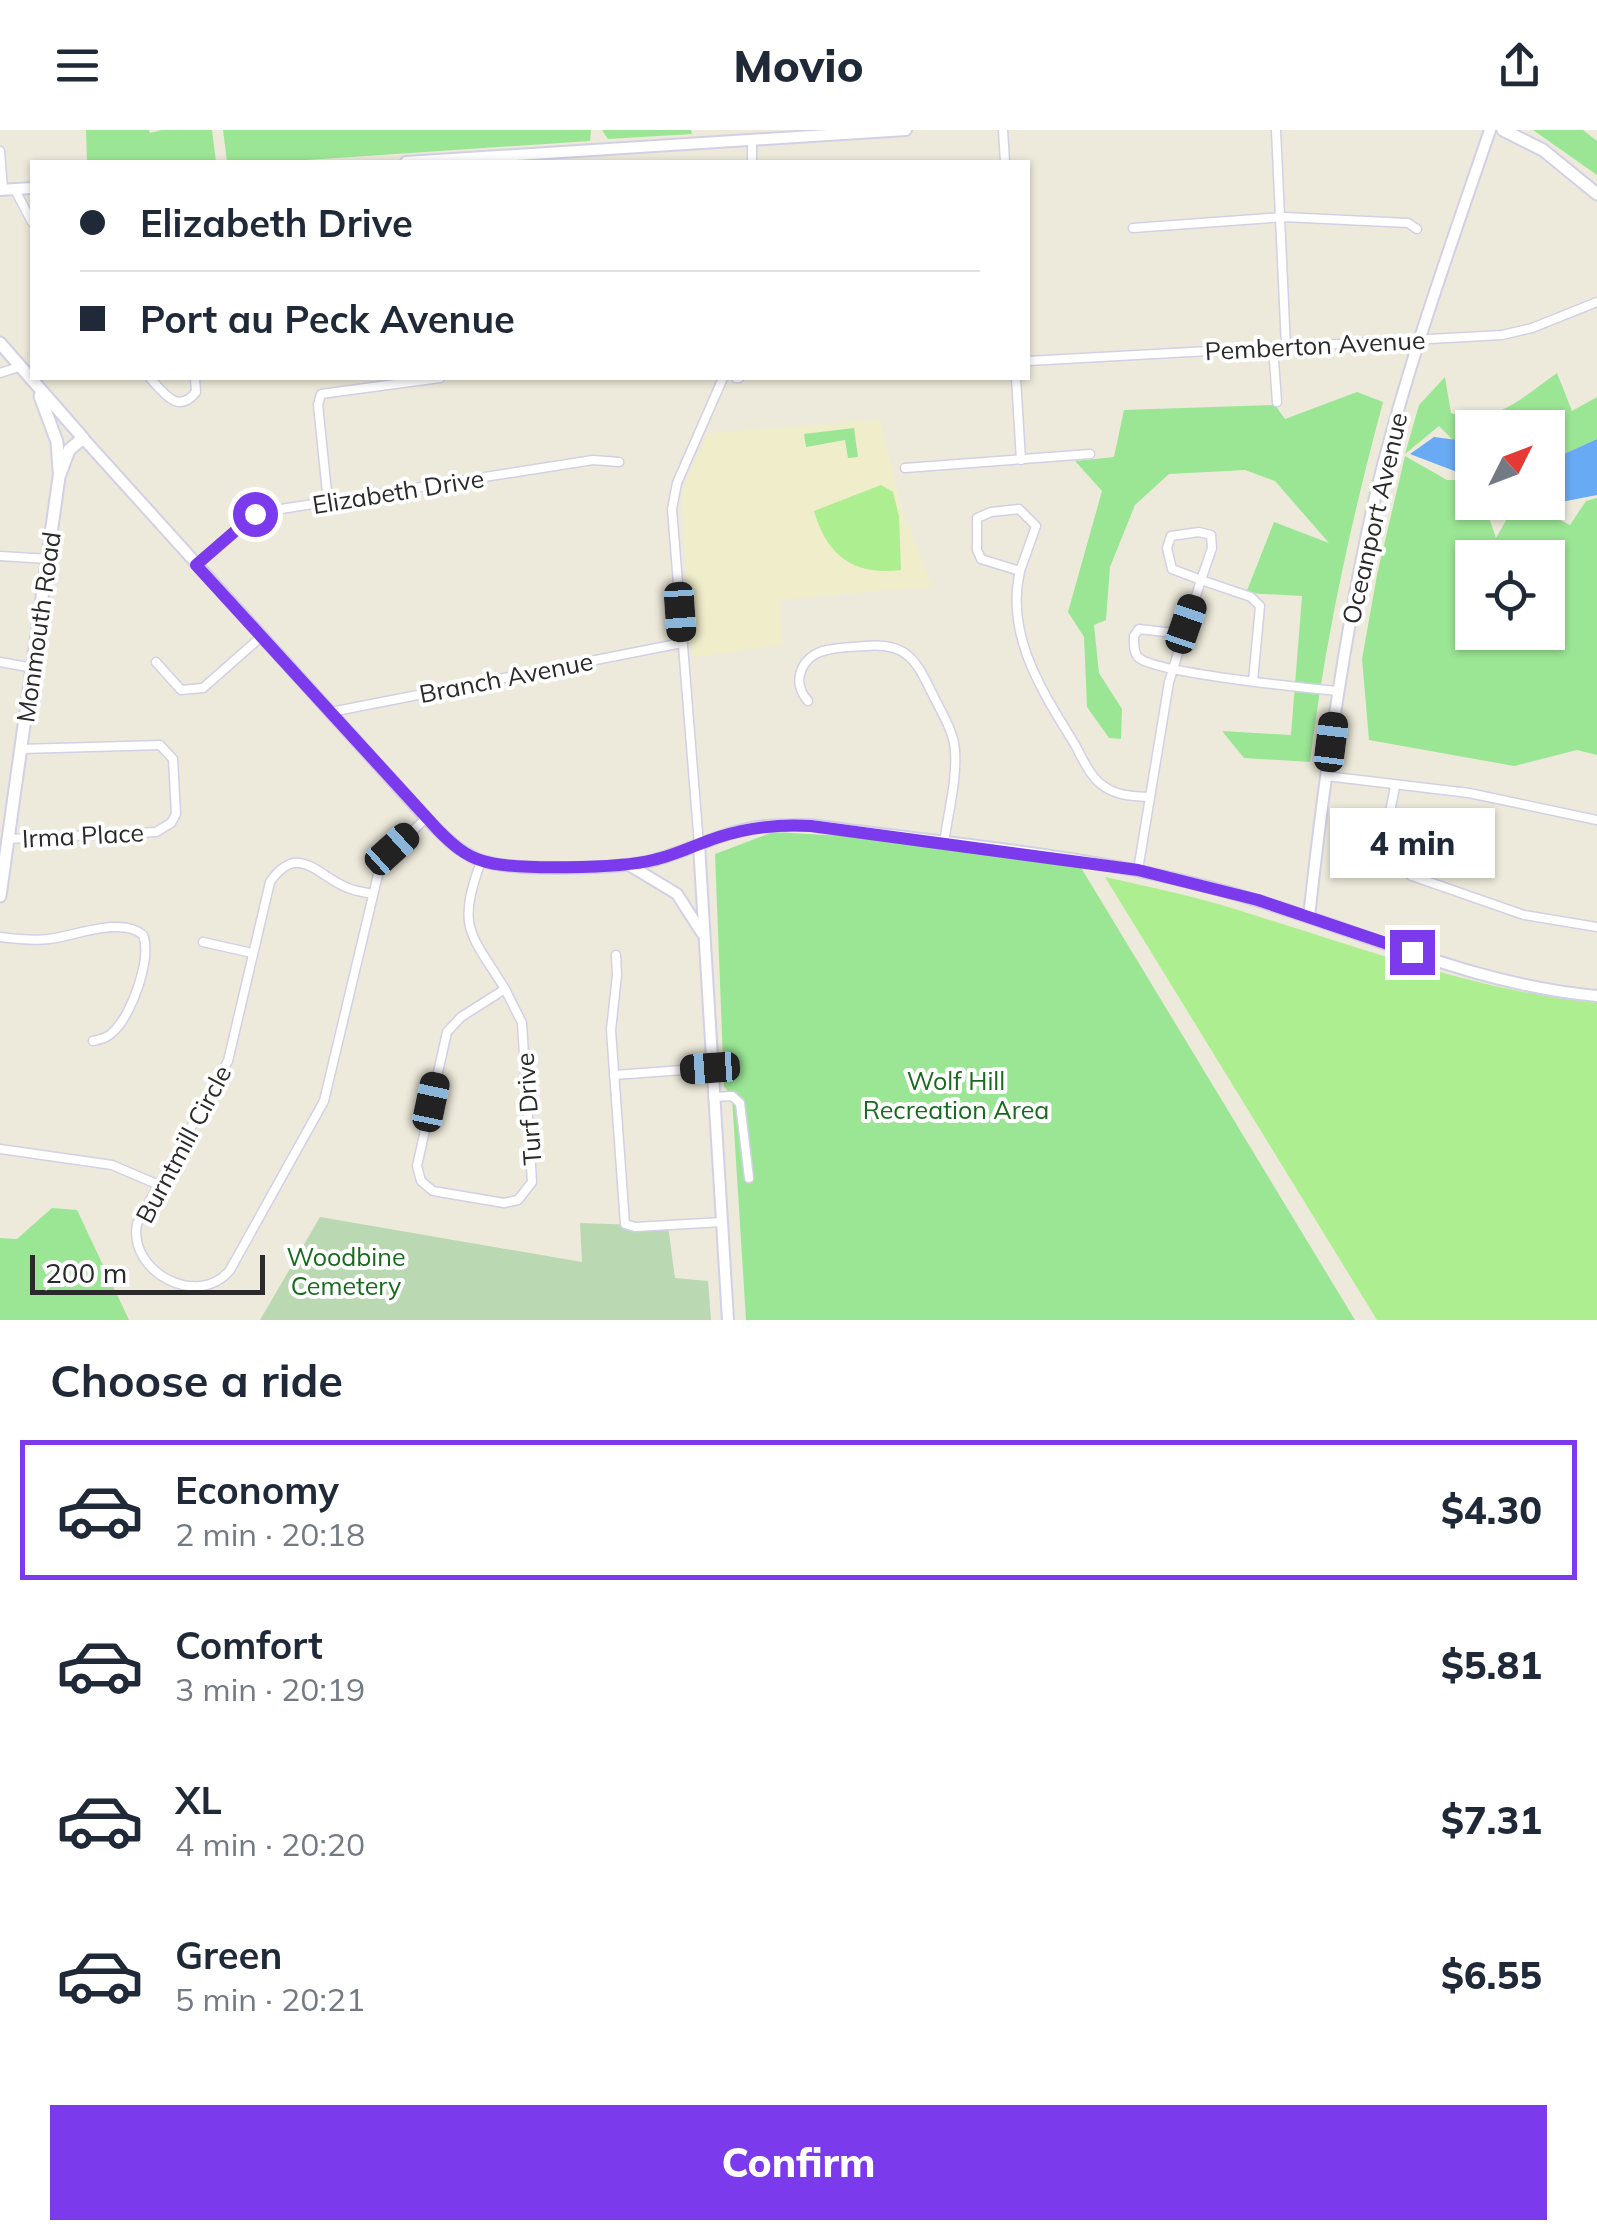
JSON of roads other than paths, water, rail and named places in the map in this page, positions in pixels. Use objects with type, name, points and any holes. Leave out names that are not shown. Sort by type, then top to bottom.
[{"type":"main road","points":[[1503,130],[1543,150],[1597,194]]},
{"type":"main road","points":[[0,342],[83,438]]},
{"type":"main road","name":"Monmouth Road","points":[[0,896],[59,477],[57,442],[36,388]]},
{"type":"main road","points":[[57,442],[73,426]]},
{"type":"main road","name":"Monmouth Road","points":[[59,477],[69,450],[83,438]]},
{"type":"street","points":[[486,160],[906,130]]},
{"type":"street","points":[[1003,130],[1005,160]]},
{"type":"street","points":[[1276,130],[1286,347]]},
{"type":"street","name":"Oceanport Avenue","points":[[1309,917],[1336,691],[1374,505],[1419,339],[1490,130]]},
{"type":"street","points":[[752,140],[752,160]]},
{"type":"street","points":[[0,151],[1,190],[30,188]]},
{"type":"street","points":[[16,190],[30,218]]},
{"type":"street","points":[[1132,228],[1280,218],[1408,223],[1417,229]]},
{"type":"street","name":"Pemberton Avenue","points":[[1030,361],[1512,334],[1597,302]]},
{"type":"street","points":[[1273,347],[1277,402]]},
{"type":"street","points":[[0,373],[20,367]]},
{"type":"street","points":[[152,380],[169,398],[180,403],[196,392],[196,380]]},
{"type":"street","points":[[328,502],[318,405],[321,394],[425,380]]},
{"type":"street","points":[[722,380],[675,492],[672,532],[699,845],[728,1320]]},
{"type":"street","points":[[1016,380],[1020,460]]},
{"type":"street","points":[[83,438],[426,818],[455,847],[481,861],[514,866],[628,864],[669,856],[744,830],[786,824],[944,843],[1138,870],[1226,891],[1490,976],[1597,996]]},
{"type":"street","points":[[905,468],[1090,454]]},
{"type":"street","name":"Elizabeth Drive","points":[[196,565],[255,514],[594,460],[618,462]]},
{"type":"street","points":[[1020,570],[980,559],[975,524],[979,515],[1018,510],[1034,523],[1035,532],[1020,570],[1018,618],[1033,675],[1095,779],[1118,794],[1150,797]]},
{"type":"street","points":[[1138,870],[1173,668],[1201,580],[1213,536],[1199,532],[1171,536],[1168,548],[1172,569],[1201,580],[1242,594],[1260,606],[1253,680]]},
{"type":"street","points":[[0,556],[48,559]]},
{"type":"street","points":[[1182,634],[1139,629],[1134,636],[1138,658],[1173,668],[1336,691]]},
{"type":"street","points":[[156,662],[182,690],[203,688],[262,638]]},
{"type":"street","name":"Branch Avenue","points":[[331,712],[682,642]]},
{"type":"street","points":[[808,702],[802,695],[800,675],[808,660],[819,652],[880,645],[910,656],[947,722],[954,745],[944,843]]},
{"type":"street","points":[[0,662],[33,668]]},
{"type":"street","name":"Irma Place","points":[[6,833],[156,832],[171,824],[176,814],[174,766],[169,752],[160,745],[21,749]]},
{"type":"street","points":[[1326,776],[1469,793],[1597,820]]},
{"type":"street","points":[[1395,786],[1387,850],[1396,866],[1412,876],[1524,915],[1597,928]]},
{"type":"street","name":"Burntmill Circle","points":[[372,894],[344,886],[312,865],[297,864],[285,867],[267,888],[228,1061],[136,1229],[141,1256],[155,1270],[188,1286],[202,1288],[218,1282],[230,1270],[324,1101],[372,894],[384,858],[426,818]]},
{"type":"street","name":"Turf Drive","points":[[481,861],[467,914],[468,928],[505,989],[522,1022],[532,1182],[524,1195],[511,1203],[438,1193],[422,1181],[417,1166],[445,1037],[461,1017],[505,989]]},
{"type":"street","points":[[628,864],[677,894],[703,934]]},
{"type":"street","points":[[0,937],[52,939],[120,928],[132,928],[143,935],[146,950],[133,1000],[114,1032],[93,1042]]},
{"type":"street","points":[[203,942],[252,952]]},
{"type":"street","points":[[616,955],[618,974],[612,1014],[614,1075],[625,1224],[635,1228],[722,1222]]},
{"type":"street","points":[[614,1075],[710,1068]]},
{"type":"street","points":[[713,1097],[732,1096],[740,1103],[749,1178]]},
{"type":"street","points":[[0,1149],[112,1165],[159,1184]]},
{"type":"water","points":[[1434,437],[1455,440],[1455,471],[1410,454]]},
{"type":"water","points":[[1597,439],[1597,495],[1565,501],[1565,454]]},
{"type":"park label","name":"Wolf Hill Recreation Area","points":[[956,1094]]},
{"type":"park label","name":"Woodbine Cemetery","points":[[346,1270]]}]
